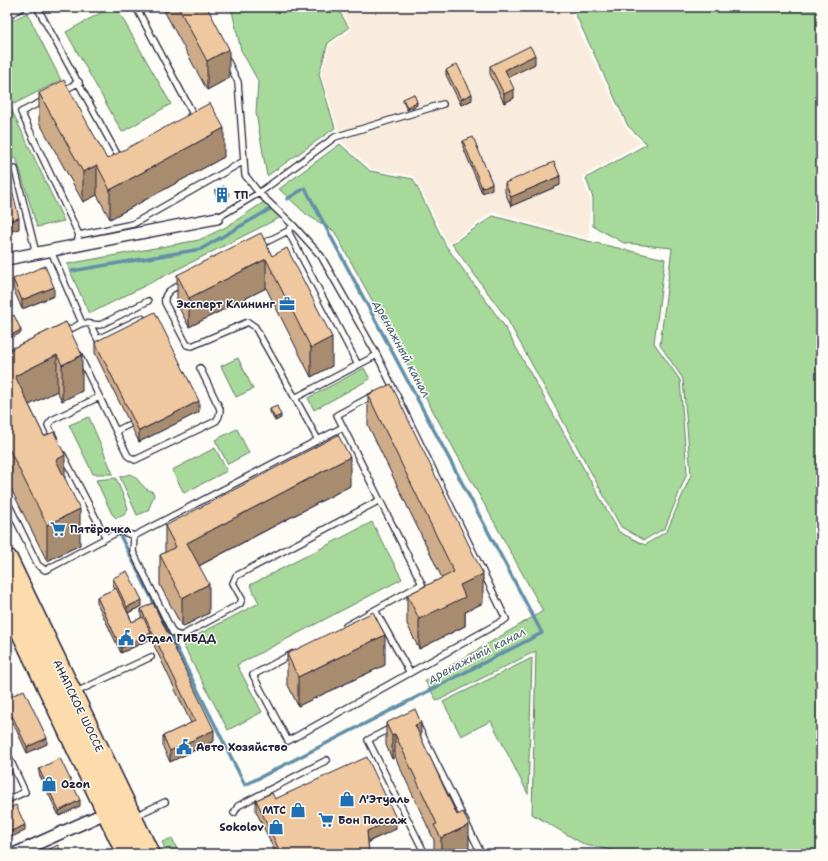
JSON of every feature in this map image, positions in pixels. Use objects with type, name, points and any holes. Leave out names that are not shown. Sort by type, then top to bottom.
[{"type":"highway","name":"АНАПСКОЕ ШОССЕ","points":[[7,559],[149,854]]},
{"type":"highway","name":"АНАПСКОЕ ШОССЕ","points":[[7,601],[127,854]]},
{"type":"street","points":[[7,258],[51,251],[217,218]]},
{"type":"street","points":[[14,854],[107,813],[128,811]]},
{"type":"lane","points":[[7,16],[24,7]]},
{"type":"lane","points":[[37,7],[118,156],[125,153]]},
{"type":"lane","points":[[136,7],[193,114],[186,118]]},
{"type":"lane","points":[[224,54],[238,82],[245,175],[259,193],[293,225],[321,256],[377,355],[506,619],[288,741],[253,676],[301,650]]},
{"type":"lane","points":[[60,92],[79,82]]},
{"type":"lane","points":[[53,96],[21,112],[78,235],[76,246]]},
{"type":"lane","points":[[217,218],[259,193],[335,137],[443,104]]},
{"type":"lane","points":[[78,235],[133,224],[244,161]]},
{"type":"lane","points":[[14,169],[36,253]]},
{"type":"lane","points":[[253,249],[288,231],[293,225]]},
{"type":"lane","points":[[288,231],[358,365]]},
{"type":"lane","points":[[51,251],[82,323]]},
{"type":"lane","points":[[191,280],[170,290],[166,293],[164,298],[165,303],[187,345],[192,346],[248,322],[255,327],[318,440]]},
{"type":"lane","points":[[60,334],[82,323],[100,325],[148,301]]},
{"type":"lane","points":[[98,339],[142,318],[152,325]]},
{"type":"lane","points":[[90,324],[103,349]]},
{"type":"lane","points":[[67,331],[70,338]]},
{"type":"lane","points":[[77,351],[128,456],[135,460],[216,421],[220,415],[220,409],[200,368]]},
{"type":"lane","points":[[295,398],[377,355]]},
{"type":"lane","points":[[384,389],[391,385]]},
{"type":"lane","points":[[341,628],[422,584],[336,415],[378,393]]},
{"type":"lane","points":[[56,442],[48,425],[52,420],[99,397]]},
{"type":"lane","points":[[116,431],[130,424]]},
{"type":"lane","points":[[7,501],[38,566],[45,570],[120,531],[134,536],[343,427]]},
{"type":"lane","points":[[59,448],[106,538]]},
{"type":"lane","points":[[134,536],[133,552],[173,633],[181,636],[240,604],[242,598],[233,583],[236,576],[380,500]]},
{"type":"lane","points":[[375,610],[410,673]]},
{"type":"lane","points":[[72,694],[150,656]]},
{"type":"lane","points":[[414,717],[481,853],[480,854]]},
{"type":"lane","points":[[394,727],[368,740],[425,854]]},
{"type":"lane","points":[[7,754],[25,792],[7,800]]},
{"type":"lane","points":[[234,813],[238,806],[327,760]]},
{"type":"lane","points":[[128,811],[165,802]]},
{"type":"shaded area","points":[[340,7],[559,7],[569,10],[626,128],[641,143],[582,177],[590,199],[589,239],[493,212],[448,244],[414,176],[371,169],[342,142],[321,74],[330,45],[352,29]]},
{"type":"green space","points":[[111,7],[116,7],[171,104],[122,132],[66,32]]},
{"type":"green space","points":[[231,7],[337,7],[349,28],[328,43],[319,74],[335,128],[267,176],[256,113],[258,81],[241,50]]},
{"type":"green space","points":[[572,7],[821,7],[821,854],[631,854],[585,845],[532,814],[536,651],[437,701],[425,681],[543,611],[334,231],[307,215],[279,189],[340,144],[370,171],[413,179],[446,246],[503,324],[619,532],[645,545],[667,531],[691,475],[683,379],[660,345],[672,248],[624,243],[593,226],[593,198],[586,178],[647,144],[628,126]]},
{"type":"green space","points":[[27,13],[61,80],[14,104],[7,90],[7,23]]},
{"type":"green space","points":[[7,100],[64,221],[37,227],[16,157],[7,162]]},
{"type":"green space","points":[[264,202],[281,217],[89,314],[67,264],[199,240],[226,227]]},
{"type":"green space","points":[[493,216],[579,239],[665,259],[654,343],[680,380],[687,473],[665,528],[644,540],[621,527],[507,319],[452,244]]},
{"type":"green space","points":[[238,358],[253,389],[236,397],[221,366]]},
{"type":"green space","points":[[364,368],[370,379],[314,410],[308,398]]},
{"type":"green space","points":[[89,417],[113,474],[93,474],[69,425]]},
{"type":"green space","points":[[237,429],[249,453],[228,464],[215,440]]},
{"type":"green space","points":[[215,448],[227,471],[184,493],[172,470]]},
{"type":"green space","points":[[130,474],[134,476],[145,488],[153,492],[154,495],[148,511],[137,515],[120,477]]},
{"type":"green space","points":[[116,478],[128,508],[124,515],[116,518],[112,514],[96,480]]},
{"type":"green space","points":[[372,522],[402,579],[237,665],[262,712],[228,730],[182,643],[259,603],[250,585]]},
{"type":"green space","points":[[532,658],[528,794],[491,721],[461,736],[443,702]]},
{"type":"green space","points":[[172,838],[179,854],[167,854],[162,842]]},
{"type":"building","points":[[178,7],[207,7],[229,49],[207,61]]},
{"type":"building","points":[[530,46],[535,55],[505,70],[514,89],[504,94],[490,66]]},
{"type":"building","points":[[457,64],[472,94],[461,99],[446,70]]},
{"type":"building","points":[[64,80],[107,159],[210,103],[224,128],[110,190],[97,165],[83,172],[39,93]]},
{"type":"building","points":[[414,94],[417,102],[407,107],[403,99]]},
{"type":"building","points":[[473,137],[492,183],[482,188],[463,141]]},
{"type":"building","points":[[554,162],[560,176],[511,197],[505,183]]},
{"type":"building","points":[[8,172],[19,218],[7,221],[7,173]]},
{"type":"building","points":[[224,186],[229,194],[220,198],[215,190]]},
{"type":"building","points":[[261,233],[272,256],[287,248],[332,337],[311,348],[266,259],[189,298],[177,275]]},
{"type":"building","points":[[45,266],[54,287],[22,300],[13,279]]},
{"type":"building","points":[[155,312],[199,401],[139,431],[95,342]]},
{"type":"building","points":[[14,315],[21,330],[7,337],[7,319]]},
{"type":"building","points":[[66,322],[82,355],[62,365],[57,355],[15,376],[44,436],[54,432],[65,455],[56,460],[80,509],[47,525],[7,445],[7,351]]},
{"type":"building","points":[[391,384],[483,574],[460,585],[465,597],[419,619],[407,595],[454,572],[368,395]]},
{"type":"building","points":[[277,406],[281,415],[275,418],[270,409]]},
{"type":"building","points":[[338,435],[350,457],[187,543],[209,584],[182,598],[160,555],[176,547],[165,526]]},
{"type":"building","points":[[127,571],[142,600],[127,607],[113,578]]},
{"type":"building","points":[[116,588],[132,622],[143,617],[151,633],[121,648],[97,597]]},
{"type":"building","points":[[153,603],[214,730],[170,751],[163,736],[195,721],[141,609]]},
{"type":"building","points":[[373,612],[385,635],[298,677],[287,654]]},
{"type":"building","points":[[24,690],[47,738],[27,747],[7,705],[7,698]]},
{"type":"building","points":[[415,709],[421,723],[415,725],[457,815],[463,812],[469,825],[441,838],[434,825],[437,824],[395,734],[392,736],[386,723]]},
{"type":"building","name":"Бон Пассаж","points":[[367,757],[396,818],[367,831],[369,854],[281,854],[256,800],[272,793],[275,799]]},
{"type":"building","points":[[60,758],[80,800],[59,811],[39,769]]},
{"type":"building","points":[[16,805],[25,825],[7,833],[7,809]]},
{"type":"building","points":[[58,845],[62,854],[39,854]]},
{"type":"waterway","name":"дренажный канал","points":[[120,535],[245,785],[542,633],[305,188],[287,199]]},
{"type":"waterway","name":"дренажный канал","points":[[72,271],[201,249],[270,209]]},
{"type":"place","name":"ТП","points":[[222,195]]},
{"type":"place","name":"Эксперт Клининг","points":[[287,304]]},
{"type":"place","name":"Пятёрочка","points":[[58,529]]},
{"type":"place","name":"Отдел ГИБДД","points":[[126,638]]},
{"type":"place","name":"Авто Хозяйство","points":[[184,747]]},
{"type":"place","name":"Ozon","points":[[49,784]]},
{"type":"place","name":"Л'Этуаль","points":[[347,799]]},
{"type":"place","name":"МТС","points":[[298,810]]},
{"type":"place","name":"Бон Пассаж","points":[[326,820]]},
{"type":"place","name":"Sokolov","points":[[276,827]]}]
